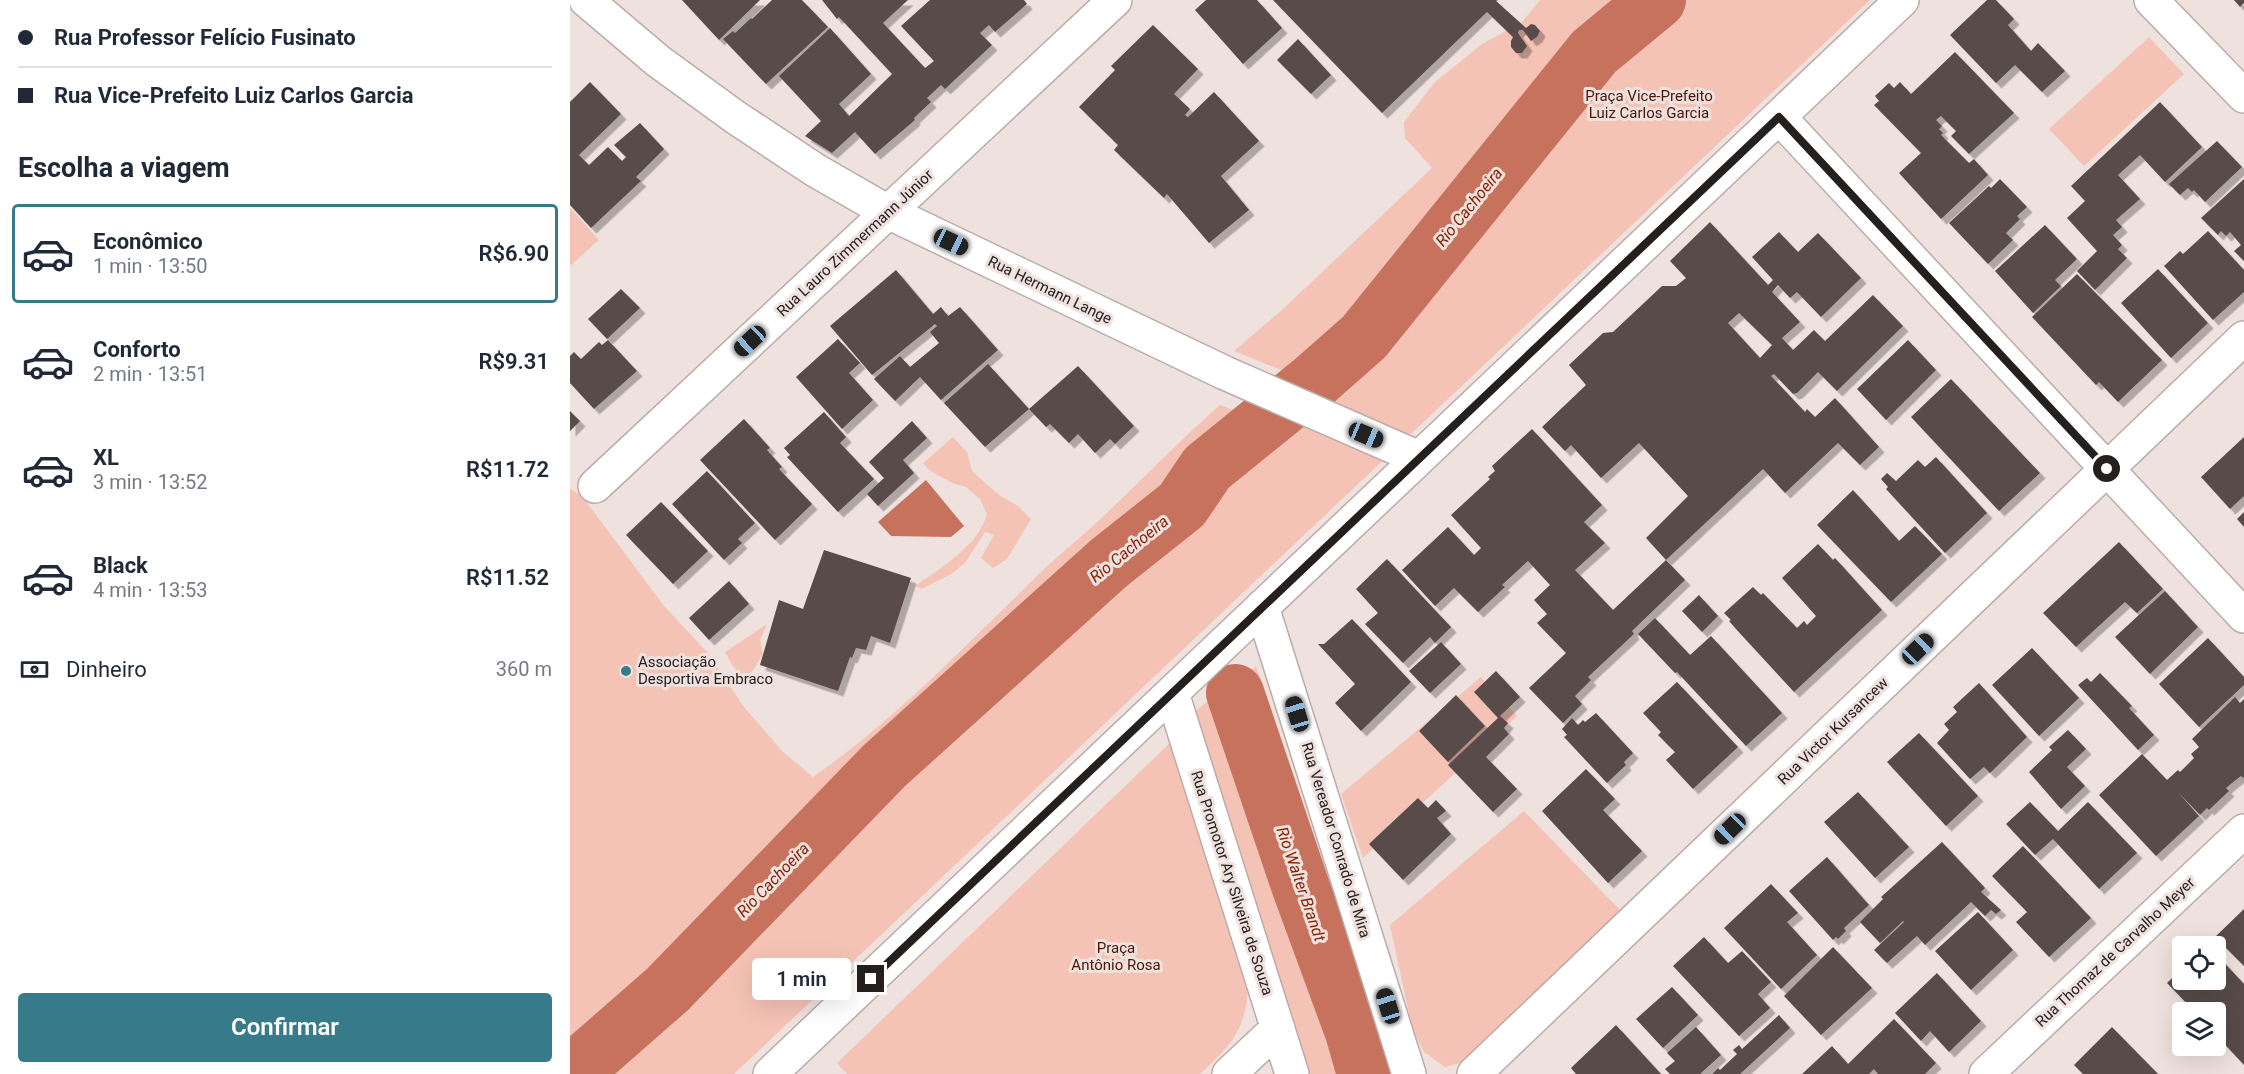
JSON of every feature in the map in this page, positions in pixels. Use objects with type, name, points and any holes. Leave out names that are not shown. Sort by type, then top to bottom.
[{"type":"street","name":"Rua Lauro Zimmermann Júnior","points":[[595,486],[1115,0]]},
{"type":"street","points":[[770,1074],[1902,0]]},
{"type":"street","points":[[2151,0],[2244,96]]},
{"type":"street","name":"Rua Hermann Lange","points":[[584,5],[735,117],[815,170],[888,212],[1225,373],[1419,458]]},
{"type":"street","points":[[1779,117],[2244,616]]},
{"type":"street","name":"Rua Victor Kursancew","points":[[1474,1074],[2244,338]]},
{"type":"street","name":"Rua Vereador Conrado de Mira","points":[[1262,607],[1409,1074]]},
{"type":"street","name":"Rua Promotor Ary Silveira de Souza","points":[[1172,693],[1292,1074]]},
{"type":"street","name":"Rua Thomaz de Carvalho Meyer","points":[[1986,1074],[2244,831]]},
{"type":"street","points":[[1229,1074],[1278,1028]]},
{"type":"green space","name":"Praça Vice-Prefeito Luiz Carlos Garcia","points":[[1540,0],[1870,0],[734,1074],[570,1074],[570,489],[582,496],[664,606],[708,653],[744,707],[783,752],[813,777],[871,733],[898,709],[1220,405],[1265,421],[1313,383],[1234,351],[1282,310],[1432,168],[1405,138],[1404,122],[1435,82],[1482,44],[1522,22]]},
{"type":"green space","points":[[2149,37],[2184,74],[2084,166],[2049,129]]},
{"type":"green space","points":[[570,208],[599,240],[570,266]]},
{"type":"green space","points":[[953,437],[967,452],[972,471],[999,495],[1018,506],[1031,519],[1007,559],[993,568],[981,558],[994,535],[985,532],[965,563],[951,574],[922,589],[915,586],[947,564],[967,546],[976,536],[987,514],[980,499],[966,487],[952,483],[929,470],[923,463]]},
{"type":"green space","points":[[767,624],[760,640],[763,654],[754,669],[744,679],[725,652]]},
{"type":"green space","points":[[1256,666],[1381,1074],[1307,1074],[1191,715],[1210,699],[1235,693]]},
{"type":"green space","points":[[1481,677],[1517,716],[1363,858],[1341,794]]},
{"type":"green space","name":"Praça Antônio Rosa","points":[[1171,742],[1248,990],[1239,1028],[1227,1047],[1200,1074],[847,1074],[837,1063]]},
{"type":"green space","points":[[1524,811],[1622,912],[1464,1062],[1445,1067],[1424,1052],[1412,1028],[1390,925]]},
{"type":"shaded area","points":[[926,480],[964,526],[951,537],[891,536],[878,522]]},
{"type":"building","points":[[682,0],[760,0],[719,40]]},
{"type":"building","points":[[772,0],[802,0],[828,27],[766,84],[723,39],[733,31],[735,33]]},
{"type":"building","points":[[822,0],[908,0],[883,23],[925,68],[934,61],[901,26],[930,0],[1024,0],[1027,4],[995,32],[989,25],[980,33],[992,45],[945,89],[941,85],[927,98],[931,102],[914,118],[915,120],[875,154],[855,132],[832,153],[805,136],[821,121],[779,76],[830,28],[871,74],[839,104],[849,116],[892,74],[839,17],[837,19]]},
{"type":"building","points":[[1206,0],[1257,0],[1282,28],[1243,64],[1195,10]]},
{"type":"building","points":[[1273,0],[1498,0],[1496,1],[1526,28],[1531,24],[1540,31],[1531,41],[1523,30],[1519,30],[1518,33],[1527,46],[1522,53],[1516,53],[1511,47],[1513,37],[1487,12],[1382,113]]},
{"type":"building","points":[[1987,0],[1996,0],[2014,19],[2008,25],[2031,51],[2038,43],[2065,71],[2042,92],[2015,65],[1996,83],[1950,35]]},
{"type":"building","points":[[2234,0],[2244,0],[2244,3],[2240,7]]},
{"type":"building","points":[[1153,25],[1198,69],[1174,94],[1190,109],[1185,115],[1188,117],[1214,92],[1259,141],[1221,176],[1249,210],[1209,243],[1167,194],[1164,198],[1114,150],[1118,145],[1079,107],[1115,70],[1111,66]]},
{"type":"building","points":[[1298,39],[1331,75],[1311,94],[1277,60]]},
{"type":"building","points":[[1955,52],[2014,113],[1969,154],[1951,136],[1956,131],[1941,116],[1936,120],[1942,126],[1939,129],[1943,133],[1941,135],[1969,163],[1974,159],[1988,175],[1941,219],[1899,173],[1921,153],[1874,105],[1879,101],[1875,96],[1889,83],[1894,88],[1900,82],[1911,94]]},
{"type":"building","points":[[590,82],[621,114],[579,155],[589,165],[608,147],[622,161],[626,157],[614,145],[640,123],[664,149],[636,177],[641,181],[591,228],[570,205],[570,102]]},
{"type":"building","points":[[2160,102],[2202,147],[2165,182],[2140,155],[2118,175],[2140,199],[2116,220],[2122,227],[2113,235],[2122,245],[2118,249],[2127,258],[2095,290],[2077,271],[2097,251],[2067,218],[2085,201],[2071,186]]},
{"type":"building","points":[[2217,141],[2242,167],[2205,202],[2194,190],[2192,192],[2188,188],[2180,195],[2169,184]]},
{"type":"building","points":[[2000,179],[2027,207],[2017,216],[2020,219],[2006,233],[2013,240],[1988,264],[1949,223],[1989,186],[1991,188]]},
{"type":"building","points":[[2244,179],[2244,261],[2234,251],[2241,245],[2230,232],[2226,236],[2221,231],[2218,235],[2201,218]]},
{"type":"building","points":[[1710,222],[1768,285],[1773,280],[1752,257],[1779,232],[1798,252],[1818,233],[1861,278],[1821,317],[1797,292],[1790,298],[1778,285],[1772,292],[1800,322],[1782,338],[1793,350],[1814,330],[1825,341],[1873,295],[1903,326],[1837,391],[1818,372],[1797,393],[1793,394],[1774,374],[1771,376],[1805,412],[1807,409],[1815,417],[1835,398],[1879,447],[1860,465],[1838,443],[1785,493],[1763,469],[1666,560],[1646,538],[1688,496],[1639,443],[1601,478],[1571,445],[1565,451],[1542,427],[1586,385],[1569,365],[1603,333],[1613,332],[1662,286],[1676,286],[1686,278],[1670,261]],"holes":[[[1739,313],[1772,345],[1760,358],[1728,323]]]},
{"type":"building","points":[[2045,225],[2077,259],[2055,280],[2061,286],[2033,313],[1995,271]]},
{"type":"building","points":[[2208,231],[2244,270],[2244,292],[2213,320],[2164,266],[2180,251],[2183,254]]},
{"type":"building","points":[[2158,269],[2208,323],[2171,358],[2121,303]]},
{"type":"building","points":[[896,270],[933,314],[941,307],[948,316],[960,307],[998,350],[941,400],[920,377],[895,401],[874,379],[900,356],[910,367],[939,343],[930,332],[937,326],[935,324],[872,375],[830,326]]},
{"type":"building","points":[[2077,274],[2162,360],[2118,402],[2099,382],[2096,385],[2032,317]]},
{"type":"building","points":[[621,289],[640,308],[607,339],[588,319]]},
{"type":"building","points":[[838,339],[860,363],[849,373],[873,400],[842,429],[796,377]]},
{"type":"building","points":[[608,340],[637,371],[594,409],[570,383],[570,356],[574,352],[581,359],[599,342],[602,345]]},
{"type":"building","points":[[1908,340],[1936,370],[1886,420],[1857,389]]},
{"type":"building","points":[[988,364],[1029,409],[985,447],[944,403]]},
{"type":"building","points":[[1078,366],[1134,426],[1115,444],[1110,439],[1095,453],[1078,434],[1069,443],[1050,424],[1046,427],[1029,409]]},
{"type":"building","points":[[1951,379],[2040,473],[1999,511],[1911,417]]},
{"type":"building","points":[[570,411],[580,421],[570,431]]},
{"type":"building","points":[[824,412],[846,437],[840,443],[874,479],[838,512],[787,457],[790,455],[784,448]]},
{"type":"building","points":[[744,419],[770,448],[767,450],[782,467],[779,469],[812,504],[775,540],[700,460]]},
{"type":"building","points":[[912,421],[927,438],[903,460],[914,473],[878,506],[867,494],[884,478],[869,462]]},
{"type":"building","points":[[1532,429],[1602,505],[1584,522],[1605,543],[1575,570],[1613,610],[1666,560],[1685,580],[1632,631],[1634,634],[1588,677],[1591,680],[1575,696],[1582,704],[1563,723],[1529,688],[1566,653],[1537,623],[1547,614],[1534,600],[1550,585],[1528,561],[1478,612],[1454,588],[1435,606],[1402,570],[1448,527],[1474,555],[1481,548],[1451,515],[1490,479],[1488,477],[1495,471],[1492,466]]},
{"type":"building","points":[[2244,437],[2244,496],[2230,509],[2201,477]]},
{"type":"building","points":[[1936,457],[1987,513],[1945,553],[1886,489],[1888,487],[1881,479],[1887,473],[1896,481],[1918,460],[1925,467]]},
{"type":"building","points":[[707,471],[755,523],[738,539],[742,543],[724,560],[672,504]]},
{"type":"building","points":[[1853,490],[1899,541],[1915,526],[1942,554],[1891,602],[1817,525]]},
{"type":"building","points":[[661,502],[708,551],[673,584],[626,535]]},
{"type":"building","points":[[2244,512],[2244,527],[2237,519]]},
{"type":"building","points":[[2119,542],[2163,589],[2137,613],[2125,602],[2076,647],[2043,613]]},
{"type":"building","points":[[1818,544],[1833,560],[1835,558],[1882,610],[1794,692],[1724,613],[1753,587],[1761,595],[1763,593],[1797,628],[1804,621],[1807,625],[1816,616],[1782,578]]},
{"type":"building","points":[[824,550],[911,578],[890,643],[871,636],[866,650],[856,648],[852,658],[850,657],[838,691],[760,665],[779,600],[803,609]]},
{"type":"building","points":[[1387,559],[1451,627],[1435,643],[1430,637],[1403,663],[1365,624],[1378,613],[1356,589]]},
{"type":"building","points":[[729,581],[749,604],[709,640],[689,618]]},
{"type":"building","points":[[2165,591],[2198,627],[2150,674],[2115,637]]},
{"type":"building","points":[[1699,595],[1718,616],[1702,632],[1682,611]]},
{"type":"building","points":[[1655,618],[1690,655],[1711,636],[1782,713],[1746,746],[1638,634]]},
{"type":"building","points":[[1352,619],[1411,682],[1361,731],[1335,703],[1355,684],[1318,644],[1324,644]]},
{"type":"building","points":[[2208,638],[2244,677],[2244,685],[2199,727],[2159,684]]},
{"type":"building","points":[[1441,642],[1461,664],[1430,693],[1409,671]]},
{"type":"building","points":[[2032,648],[2079,698],[2039,736],[1992,685]]},
{"type":"building","points":[[1496,671],[1520,697],[1500,716],[1508,723],[1504,728],[1509,734],[1486,757],[1517,789],[1493,812],[1448,765],[1498,718],[1474,692]]},
{"type":"building","points":[[2100,673],[2132,706],[2129,708],[2154,735],[2138,750],[2078,685],[2087,678],[2091,682]]},
{"type":"building","points":[[1677,682],[1738,747],[1693,789],[1666,760],[1675,752],[1658,735],[1661,732],[1643,713]]},
{"type":"building","points":[[1979,683],[2027,737],[1990,773],[1984,767],[1970,779],[1937,743],[1949,730],[1944,724],[1957,712],[1953,707]]},
{"type":"building","points":[[1456,695],[1485,726],[1448,762],[1419,731]]},
{"type":"building","points":[[2235,697],[2240,703],[2244,699],[2244,777],[2241,776],[2226,788],[2229,791],[2209,810],[2207,808],[2200,815],[2177,791],[2199,816],[2156,856],[2099,795],[2142,754],[2167,780],[2178,770],[2180,772],[2194,758],[2191,754],[2199,747],[2192,739]]},
{"type":"building","points":[[1596,713],[1633,753],[1624,762],[1626,765],[1607,783],[1564,737],[1567,735],[1562,729],[1572,718],[1578,725]]},
{"type":"building","points":[[2068,730],[2086,749],[2067,767],[2085,786],[2061,809],[2029,772],[2052,750],[2049,747]]},
{"type":"building","points":[[1919,733],[1978,796],[1946,826],[1887,762]]},
{"type":"building","points":[[1586,769],[1615,799],[1603,810],[1642,851],[1608,883],[1542,811]]},
{"type":"building","points":[[1858,792],[1909,847],[1875,878],[1824,822]]},
{"type":"building","points":[[1418,798],[1428,808],[1436,800],[1446,811],[1437,818],[1451,834],[1403,880],[1369,844]]},
{"type":"building","points":[[2030,802],[2058,831],[2088,802],[2137,853],[2099,889],[2053,839],[2035,855],[2006,824]]},
{"type":"building","points":[[1942,842],[1985,888],[1981,892],[2001,910],[1996,914],[1991,910],[1985,916],[1971,902],[1925,945],[1917,936],[1887,963],[1874,950],[1904,922],[1880,943],[1860,922],[1883,899],[1881,897]]},
{"type":"building","points":[[2023,846],[2091,918],[2049,957],[2016,922],[2027,912],[1992,876]]},
{"type":"building","points":[[1827,857],[1869,905],[1844,928],[1846,931],[1838,939],[1836,937],[1833,940],[1789,891]]},
{"type":"building","points":[[1771,884],[1798,913],[1787,922],[1817,955],[1781,989],[1724,928]]},
{"type":"building","points":[[2244,909],[2244,966],[2226,948],[2226,936],[2216,936]]},
{"type":"building","points":[[1978,912],[2013,950],[1971,990],[1935,951]]},
{"type":"building","points":[[1704,937],[1728,963],[1742,951],[1771,982],[1758,994],[1770,1008],[1739,1036],[1673,966]]},
{"type":"building","points":[[1833,947],[1872,988],[1821,1035],[1784,996]]},
{"type":"building","points":[[2226,965],[2244,984],[2244,1065],[2226,1046],[2226,1002],[2185,1002],[2174,990],[2226,990]]},
{"type":"building","points":[[1937,973],[1981,1021],[1949,1052],[1930,1031],[1921,1041],[1895,1013]]},
{"type":"building","points":[[2172,978],[2172,988],[2167,983]]},
{"type":"building","points":[[1672,987],[1698,1015],[1663,1048],[1636,1019]]},
{"type":"building","points":[[1779,1015],[1790,1028],[1740,1074],[1712,1074],[1718,1068],[1720,1070],[1737,1054],[1733,1050],[1739,1045],[1742,1049]]},
{"type":"building","points":[[1894,1019],[1936,1063],[1925,1074],[1878,1074],[1874,1069],[1869,1074],[1802,1074],[1832,1046],[1848,1064]]},
{"type":"building","points":[[1616,1025],[1661,1074],[1576,1074],[1571,1068]]},
{"type":"building","points":[[1696,1027],[1721,1055],[1700,1074],[1670,1074],[1665,1069],[1675,1061],[1667,1053]]},
{"type":"building","points":[[2112,1027],[2158,1074],[2083,1074],[2074,1065]]},
{"type":"waterway","name":"Rio Cachoeira","points":[[571,1074],[668,989],[884,766],[1109,563],[1182,505],[1207,468],[1313,382],[1364,337],[1594,52],[1657,0]]},
{"type":"waterway","name":"Rio Walter Brandt","points":[[1235,693],[1300,885],[1354,1032],[1366,1074]]},
{"type":"place","name":"Associação Desportiva Embraco","points":[[626,671]]},
{"type":"route","points":[[871,979],[1779,117],[2107,469]]}]
